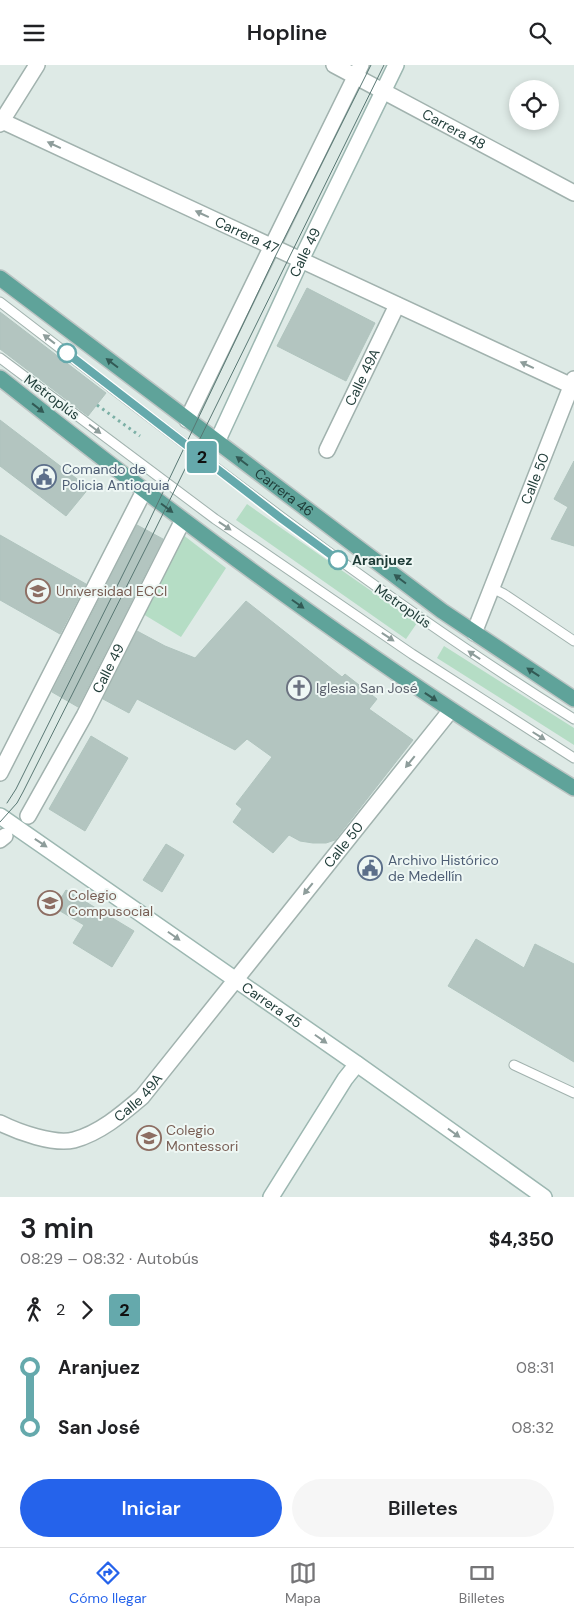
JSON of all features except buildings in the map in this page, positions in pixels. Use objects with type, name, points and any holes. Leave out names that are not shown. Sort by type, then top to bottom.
[{"type":"main road","name":"Carrera 46","points":[[0,279],[442,611],[574,699]]},
{"type":"main road","points":[[0,378],[144,491],[265,581],[451,710],[574,788]]},
{"type":"street","points":[[1,123],[37,65]]},
{"type":"street","name":"Carrera 48","points":[[334,65],[358,71],[383,91],[574,193]]},
{"type":"street","name":"Calle 49","points":[[217,442],[301,260],[396,65]]},
{"type":"street","points":[[187,420],[358,71]]},
{"type":"street","name":"Carrera 47","points":[[1,123],[573,384]]},
{"type":"street","name":"Calle 49A","points":[[327,450],[397,305]]},
{"type":"street","name":"Calle 50","points":[[474,633],[573,384]]},
{"type":"street","points":[[0,773],[144,491]]},
{"type":"street","name":"Calle 49","points":[[28,816],[84,716],[183,520]]},
{"type":"street","name":"Calle 50","points":[[236,980],[451,710]]},
{"type":"street","name":"Carrera 45","points":[[0,816],[357,1064],[544,1197]]},
{"type":"street","name":"Calle 49A","points":[[0,1123],[18,1133],[50,1139],[73,1140],[119,1117],[142,1097],[236,980]]},
{"type":"street","points":[[271,1197],[344,1079],[357,1064]]},
{"type":"lane","name":"Metroplús","points":[[0,302],[290,525],[431,626],[574,719]]},
{"type":"lane","name":"Metroplús","points":[[0,358],[215,519],[412,654],[574,758]]},
{"type":"lane","points":[[492,588],[574,641]]},
{"type":"lane","points":[[514,1065],[574,1093]]},
{"type":"path","points":[[97,405],[140,436]]},
{"type":"green space","points":[[247,504],[417,623],[406,639],[236,520]]},
{"type":"green space","points":[[178,531],[226,568],[181,637],[138,611]]},
{"type":"green space","points":[[444,646],[574,728],[574,745],[437,658]]},
{"type":"tram line","points":[[7,803],[16,789],[144,532],[276,255],[371,65]]},
{"type":"tram line","points":[[0,822],[17,803],[23,792],[153,534],[384,65]]},
{"type":"bus line","name":"2","points":[[67,353],[338,560]]},
{"type":"place","name":"Comando de Policia Antioquia","points":[[44,477]]},
{"type":"place","name":"Aranjuez","points":[[338,560]]},
{"type":"place","name":"Universidad ECCI","points":[[38,591]]},
{"type":"place","name":"Iglesia San José","points":[[299,688]]},
{"type":"place","name":"Archivo Histórico de Medellín","points":[[370,868]]},
{"type":"place","name":"Colegio Compusocial","points":[[50,903]]},
{"type":"place","name":"Colegio Montessori","points":[[149,1138]]}]
